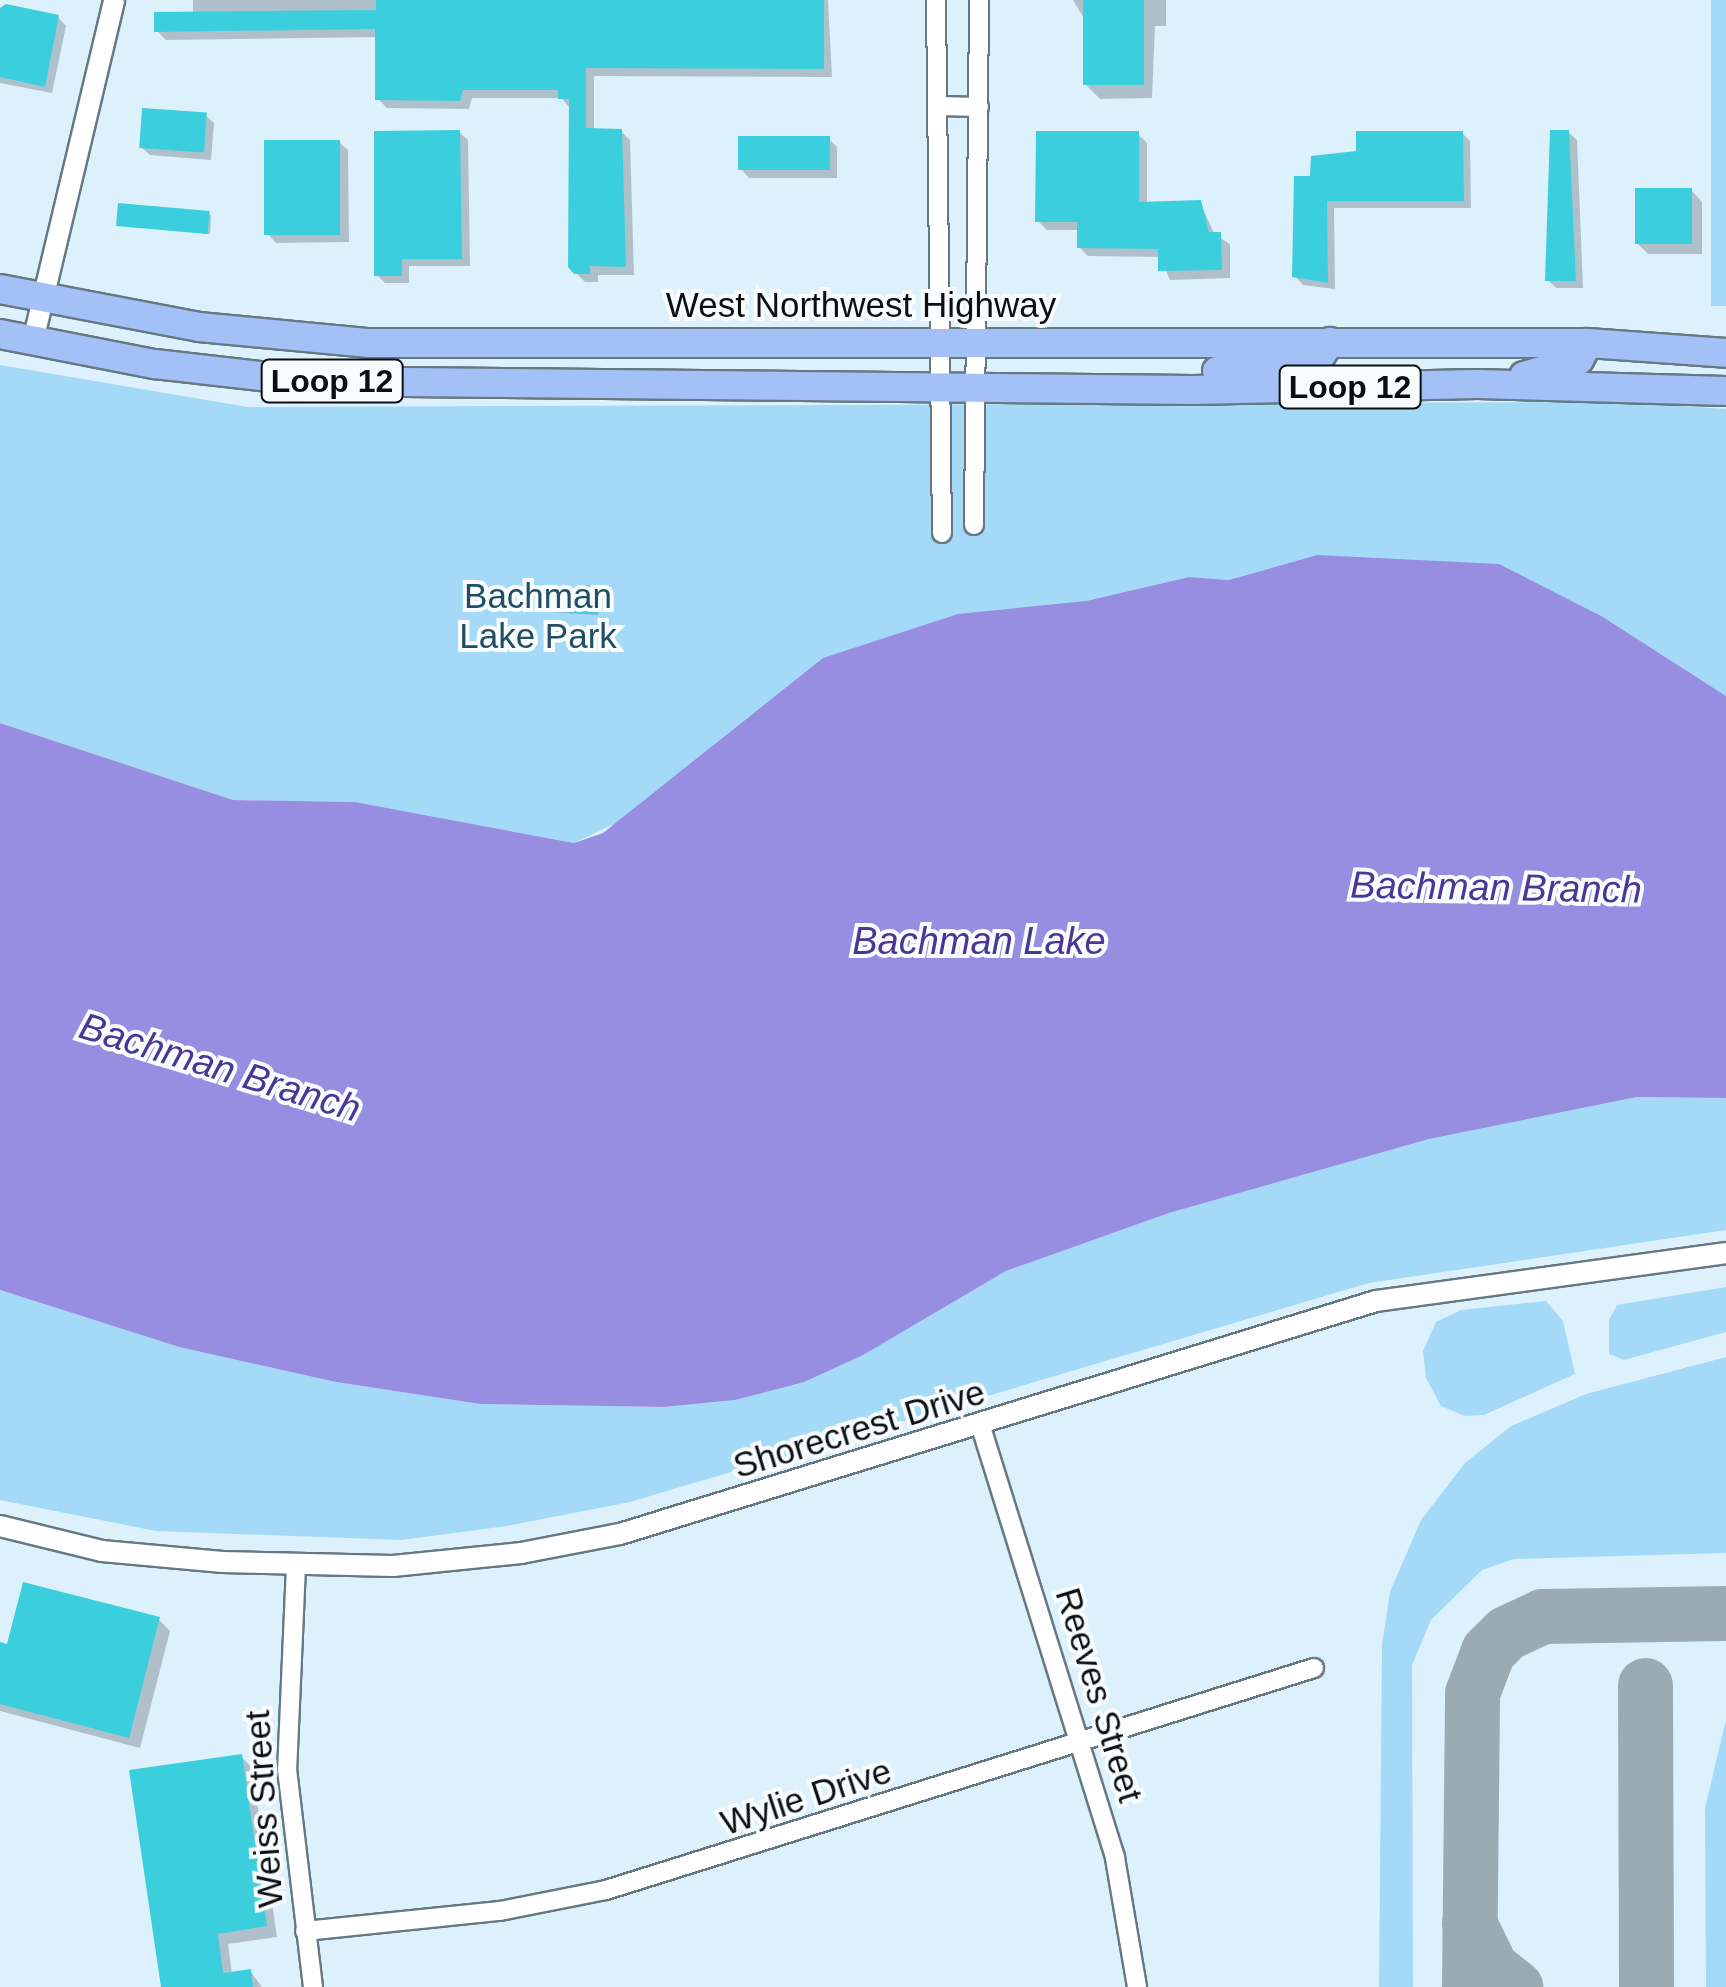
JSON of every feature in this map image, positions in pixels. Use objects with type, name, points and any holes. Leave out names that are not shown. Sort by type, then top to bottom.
[{"type":"main road","name":"West Northwest Highway","points":[[0,289],[248,332],[485,344],[1588,343],[1726,353]]},
{"type":"main road","name":"Loop 12","points":[[0,334],[155,364],[305,381],[974,384],[1193,390],[1478,384],[1726,392]]},
{"type":"main road","points":[[1193,390],[1214,371],[1287,368],[1322,355],[1330,342]]},
{"type":"main road","points":[[1478,384],[1579,360],[1588,343]]},
{"type":"main road","points":[[305,381],[461,364],[485,344]]},
{"type":"street","points":[[34,341],[114,0]]},
{"type":"street","points":[[936,0],[942,533]]},
{"type":"street","points":[[974,525],[979,0]]},
{"type":"street","points":[[938,106],[979,107]]},
{"type":"street","name":"Shorecrest Drive","points":[[0,1526],[102,1551],[296,1566],[473,1560],[620,1534],[981,1427],[1376,1301],[1726,1254]]},
{"type":"street","name":"Reeves Street","points":[[981,1427],[1115,1858],[1137,1987]]},
{"type":"street","name":"Weiss Street","points":[[296,1566],[287,1769],[312,1987]]},
{"type":"street","name":"Wylie Drive","points":[[305,1931],[500,1910],[606,1890],[1314,1668]]},
{"type":"green space","points":[[1711,0],[1726,0],[1726,306],[1711,306]]},
{"type":"green space","name":"Bachman Lake Park","points":[[0,365],[248,407],[1627,402],[1726,409],[1726,696],[1603,617],[1317,555],[1229,580],[1189,577],[1086,601],[574,843],[355,802],[233,800],[0,723]]},
{"type":"green space","points":[[1637,1097],[1726,1098],[1726,1230],[1369,1283],[630,1502],[507,1526],[401,1540],[156,1531],[0,1500],[0,1290],[179,1347],[336,1382],[480,1404],[664,1407],[735,1400],[862,1355],[1006,1271],[1169,1213],[1429,1139]]},
{"type":"green space","points":[[1726,1287],[1726,1332],[1624,1360],[1609,1354],[1609,1320],[1617,1305]]},
{"type":"green space","points":[[1546,1301],[1563,1321],[1575,1374],[1484,1415],[1465,1416],[1441,1406],[1426,1378],[1423,1351],[1436,1322],[1461,1310]]},
{"type":"green space","points":[[1726,1357],[1726,1553],[1514,1559],[1482,1570],[1431,1620],[1412,1665],[1413,1987],[1379,1987],[1382,1645],[1390,1592],[1421,1520],[1465,1463],[1511,1426],[1586,1394]]},
{"type":"green space","points":[[1726,1720],[1726,1987],[1706,1987],[1705,1808]]},
{"type":"water","name":"Bachman Lake","points":[[1317,555],[1499,564],[1603,617],[1726,696],[1726,1098],[1637,1097],[1429,1139],[1169,1213],[1006,1271],[863,1355],[804,1382],[735,1400],[664,1407],[480,1404],[336,1382],[179,1347],[0,1290],[0,723],[233,800],[355,802],[574,843],[603,833],[823,658],[958,614],[1086,601],[1189,577],[1229,580]]},
{"type":"building","points":[[376,0],[824,0],[824,69],[586,68],[586,128],[622,129],[626,267],[590,266],[590,274],[574,274],[568,267],[569,99],[558,99],[558,90],[463,90],[460,101],[375,100],[375,29],[154,32],[154,12],[376,10]]},
{"type":"building","points":[[1083,0],[1144,0],[1144,85],[1083,85]]},
{"type":"building","points":[[6,4],[59,15],[45,87],[0,77],[0,8]]},
{"type":"building","points":[[142,108],[207,113],[204,152],[139,148]]},
{"type":"building","points":[[460,130],[462,259],[402,259],[402,276],[374,276],[374,131]]},
{"type":"building","points":[[1550,130],[1569,130],[1576,281],[1545,281]]},
{"type":"building","points":[[1036,131],[1139,131],[1139,202],[1201,200],[1209,232],[1221,232],[1222,270],[1158,271],[1158,249],[1077,248],[1077,222],[1035,222]]},
{"type":"building","points":[[1356,131],[1463,131],[1464,201],[1327,201],[1328,283],[1292,277],[1294,176],[1310,176],[1311,156],[1356,151]]},
{"type":"building","points":[[738,136],[830,136],[830,170],[738,170]]},
{"type":"building","points":[[264,140],[340,140],[340,235],[264,235]]},
{"type":"building","points":[[1635,188],[1692,188],[1692,244],[1635,244]]},
{"type":"building","points":[[118,203],[210,211],[208,234],[116,226]]},
{"type":"building","points":[[580,585],[597,585],[597,614],[532,610],[531,586],[547,586],[547,591],[580,590]]},
{"type":"building","points":[[23,1582],[160,1617],[129,1738],[0,1704],[0,1642],[7,1644]]},
{"type":"building","points":[[242,1754],[267,1926],[218,1934],[223,1973],[251,1969],[253,1987],[161,1987],[129,1770]]},
{"type":"taxiway","points":[[1469,1987],[1472,1693],[1488,1651],[1506,1633],[1542,1616],[1726,1613]]},
{"type":"taxiway","points":[[1645,1685],[1646,1987]]},
{"type":"taxiway","points":[[1469,1923],[1491,1968],[1515,1987]]},
{"type":"water label","name":"Bachman Branch","points":[[1496,888]]},
{"type":"water label","name":"Bachman Branch","points":[[220,1068]]}]
